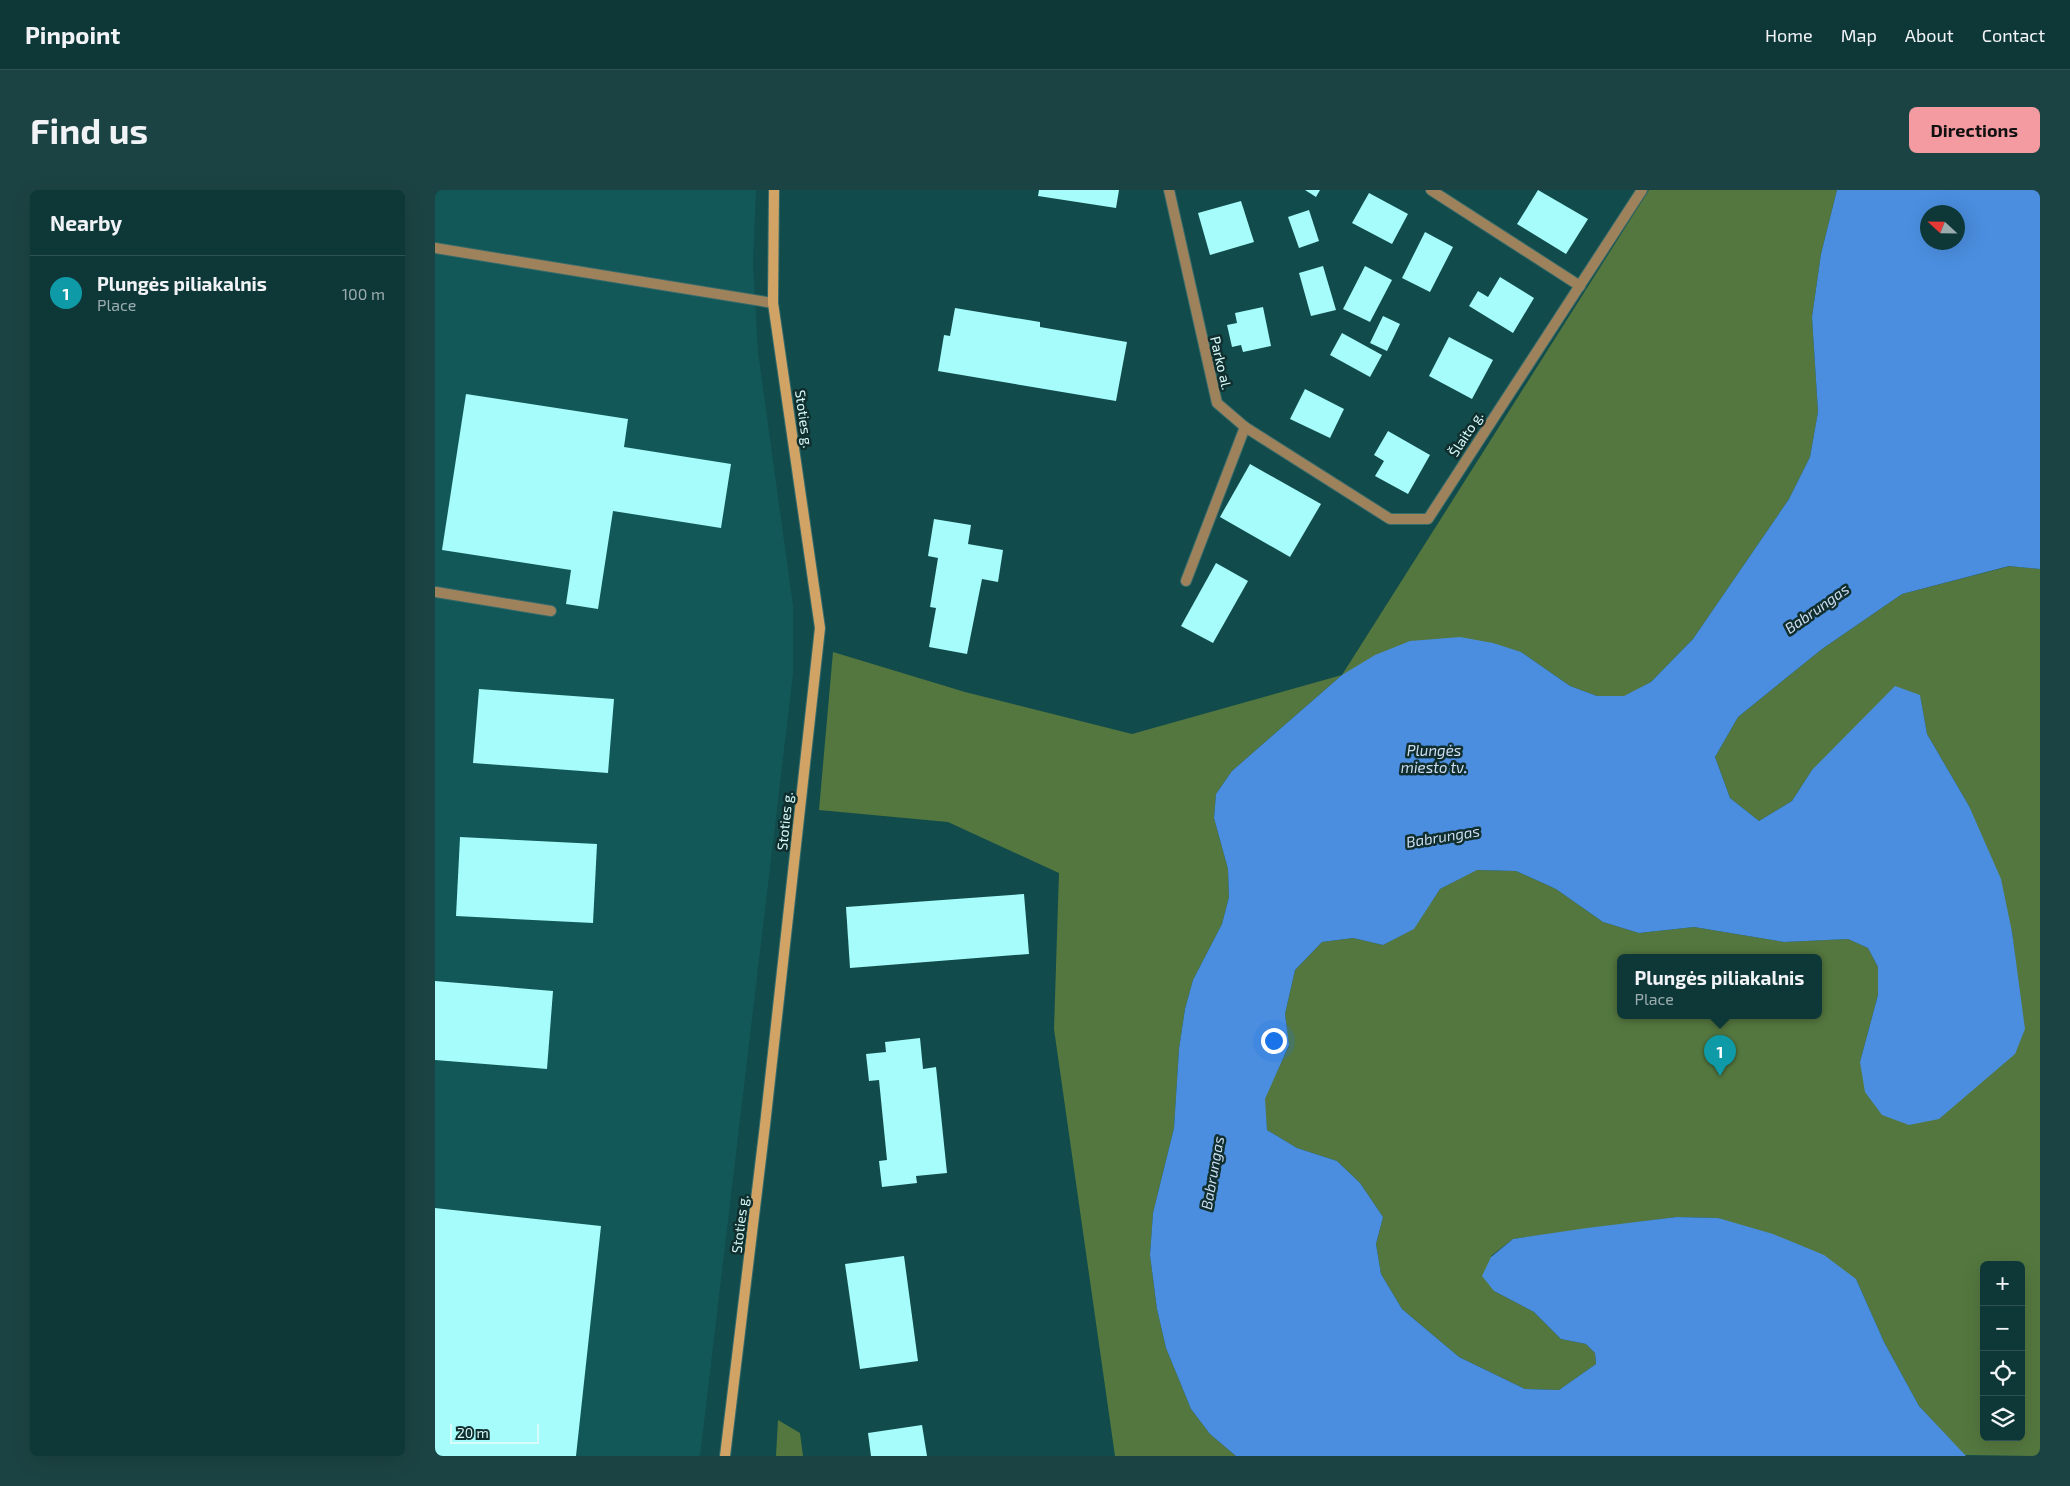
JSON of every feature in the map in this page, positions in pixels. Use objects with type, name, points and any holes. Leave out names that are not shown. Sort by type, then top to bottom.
[{"type":"main road","name":"Stoties g.","points":[[725,1456],[759,1183],[820,628],[773,303],[774,190]]},
{"type":"street","name":"Parko al.","points":[[1169,190],[1217,403],[1245,427]]},
{"type":"street","points":[[1431,190],[1579,286]]},
{"type":"street","name":"Šlaito g.","points":[[1245,427],[1390,519],[1428,519],[1642,190]]},
{"type":"street","points":[[435,248],[773,303]]},
{"type":"street","points":[[1186,581],[1245,427]]},
{"type":"street","points":[[436,592],[551,612]]},
{"type":"shaded area","points":[[435,190],[756,190],[753,264],[758,352],[793,606],[793,674],[700,1456],[435,1456]]},
{"type":"green space","points":[[1649,190],[1837,190],[1821,254],[1812,317],[1818,412],[1810,457],[1789,499],[1693,639],[1651,682],[1624,697],[1597,696],[1570,686],[1521,652],[1342,675]]},
{"type":"green space","points":[[2010,566],[2040,569],[2040,1456],[1964,1455],[1919,1406],[1884,1342],[1856,1279],[1718,1218],[1677,1217],[1513,1239],[1491,1256],[1494,1291],[1534,1312],[1561,1339],[1586,1344],[1595,1353],[1596,1364],[1559,1390],[1525,1389],[1459,1357],[1402,1309],[1381,1274],[1376,1244],[1383,1217],[1360,1183],[1337,1161],[1297,1148],[1267,1130],[1264,1099],[1289,1046],[1285,1014],[1295,970],[1322,942],[1353,938],[1383,945],[1413,929],[1440,889],[1476,870],[1516,871],[1556,889],[1603,922],[1639,933],[1694,927],[1784,942],[1848,939],[1868,948],[1878,967],[1878,995],[1860,1062],[2017,978],[2012,932],[1969,806],[1927,734],[1920,696],[1812,770],[1792,801],[1759,821],[1730,798],[1715,757],[1738,717],[1822,649],[1902,594]]},
{"type":"green space","points":[[833,652],[965,692],[1132,734],[1342,675],[1232,771],[1216,794],[1214,818],[1228,869],[1229,897],[1222,924],[1193,980],[1185,1009],[1179,1049],[1174,1128],[1153,1213],[1150,1255],[1157,1309],[1166,1348],[1191,1409],[1210,1434],[1236,1456],[1115,1456],[1054,1029],[1059,873],[948,822],[819,810]]},
{"type":"green space","points":[[778,1420],[800,1433],[803,1456],[776,1456]]},
{"type":"water","name":"Plungės miesto tv.","points":[[1837,190],[2040,190],[2040,569],[2009,566],[1902,594],[1822,649],[1738,717],[1715,757],[1730,798],[1759,821],[1792,801],[1812,770],[1895,686],[1920,695],[1927,734],[1969,806],[2001,879],[2012,932],[2025,1029],[2015,1054],[1939,1119],[1909,1125],[1882,1115],[1865,1092],[1860,1062],[1878,995],[1878,967],[1868,948],[1848,939],[1784,942],[1694,927],[1639,933],[1603,922],[1556,889],[1516,871],[1477,870],[1440,889],[1414,929],[1383,945],[1353,938],[1322,942],[1295,970],[1285,1014],[1289,1045],[1265,1099],[1267,1130],[1297,1148],[1337,1161],[1360,1183],[1383,1217],[1376,1244],[1381,1274],[1402,1309],[1459,1357],[1525,1389],[1559,1390],[1596,1364],[1595,1353],[1586,1344],[1561,1339],[1534,1312],[1494,1291],[1482,1276],[1491,1257],[1513,1239],[1677,1217],[1718,1218],[1773,1234],[1824,1255],[1856,1279],[1884,1342],[1919,1406],[1966,1456],[1236,1456],[1210,1434],[1191,1409],[1166,1348],[1157,1309],[1150,1255],[1153,1213],[1174,1128],[1179,1049],[1185,1009],[1193,980],[1222,924],[1229,897],[1228,869],[1214,818],[1216,794],[1232,771],[1342,675],[1375,655],[1410,641],[1460,637],[1493,643],[1521,652],[1570,686],[1597,696],[1624,696],[1651,682],[1693,639],[1789,499],[1810,457],[1818,412],[1812,317],[1821,254]]},
{"type":"building","points":[[1039,190],[1119,190],[1116,208],[1038,196]]},
{"type":"building","points":[[1305,190],[1320,190],[1316,197]]},
{"type":"building","points":[[1538,190],[1588,219],[1566,254],[1517,224]]},
{"type":"building","points":[[1369,193],[1408,214],[1392,244],[1352,223]]},
{"type":"building","points":[[1241,201],[1254,242],[1210,255],[1198,213]]},
{"type":"building","points":[[1309,210],[1319,241],[1299,248],[1288,217]]},
{"type":"building","points":[[1425,232],[1453,247],[1430,292],[1402,278]]},
{"type":"building","points":[[1323,266],[1336,310],[1311,316],[1299,273]]},
{"type":"building","points":[[1365,266],[1392,280],[1370,322],[1343,309]]},
{"type":"building","points":[[1500,277],[1534,298],[1513,333],[1469,306],[1478,291],[1488,297]]},
{"type":"building","points":[[1263,307],[1271,346],[1243,352],[1241,345],[1232,347],[1227,325],[1237,323],[1235,313]]},
{"type":"building","points":[[955,308],[1040,322],[1040,327],[1127,342],[1116,401],[938,371],[944,335],[950,336]]},
{"type":"building","points":[[1383,316],[1400,324],[1387,351],[1370,343]]},
{"type":"building","points":[[1342,333],[1382,355],[1370,377],[1330,355]]},
{"type":"building","points":[[1449,337],[1493,360],[1472,399],[1429,376]]},
{"type":"building","points":[[1305,389],[1344,409],[1330,438],[1290,419]]},
{"type":"building","points":[[466,394],[628,419],[624,447],[731,464],[721,528],[613,511],[598,609],[566,604],[571,570],[442,550]]},
{"type":"building","points":[[1388,431],[1430,455],[1408,494],[1375,476],[1384,461],[1374,455]]},
{"type":"building","points":[[1250,464],[1321,504],[1290,557],[1220,517]]},
{"type":"building","points":[[934,519],[971,525],[968,544],[1003,550],[998,582],[982,579],[967,654],[929,647],[936,608],[930,607],[938,558],[928,556]]},
{"type":"building","points":[[1216,563],[1248,581],[1213,643],[1181,626]]},
{"type":"building","points":[[479,689],[614,699],[608,773],[473,763]]},
{"type":"building","points":[[460,837],[597,844],[593,923],[456,916]]},
{"type":"building","points":[[1024,894],[1029,954],[850,968],[846,907]]},
{"type":"building","points":[[435,981],[553,991],[547,1069],[435,1060]]},
{"type":"building","points":[[920,1038],[923,1069],[936,1067],[947,1173],[916,1176],[917,1183],[882,1187],[879,1161],[887,1160],[879,1080],[869,1081],[866,1054],[886,1052],[885,1042]]},
{"type":"building","points":[[435,1208],[601,1226],[576,1456],[435,1456]]},
{"type":"building","points":[[904,1256],[918,1361],[860,1369],[845,1264]]},
{"type":"building","points":[[922,1425],[927,1456],[871,1456],[868,1433]]},
{"type":"place","name":"Plungės piliakalnis","points":[[1720,1076]]},
{"type":"water label","name":"Babrungas","points":[[1817,609]]},
{"type":"water label","name":"Babrungas","points":[[1443,837]]},
{"type":"water label","name":"Babrungas","points":[[1213,1173]]}]
